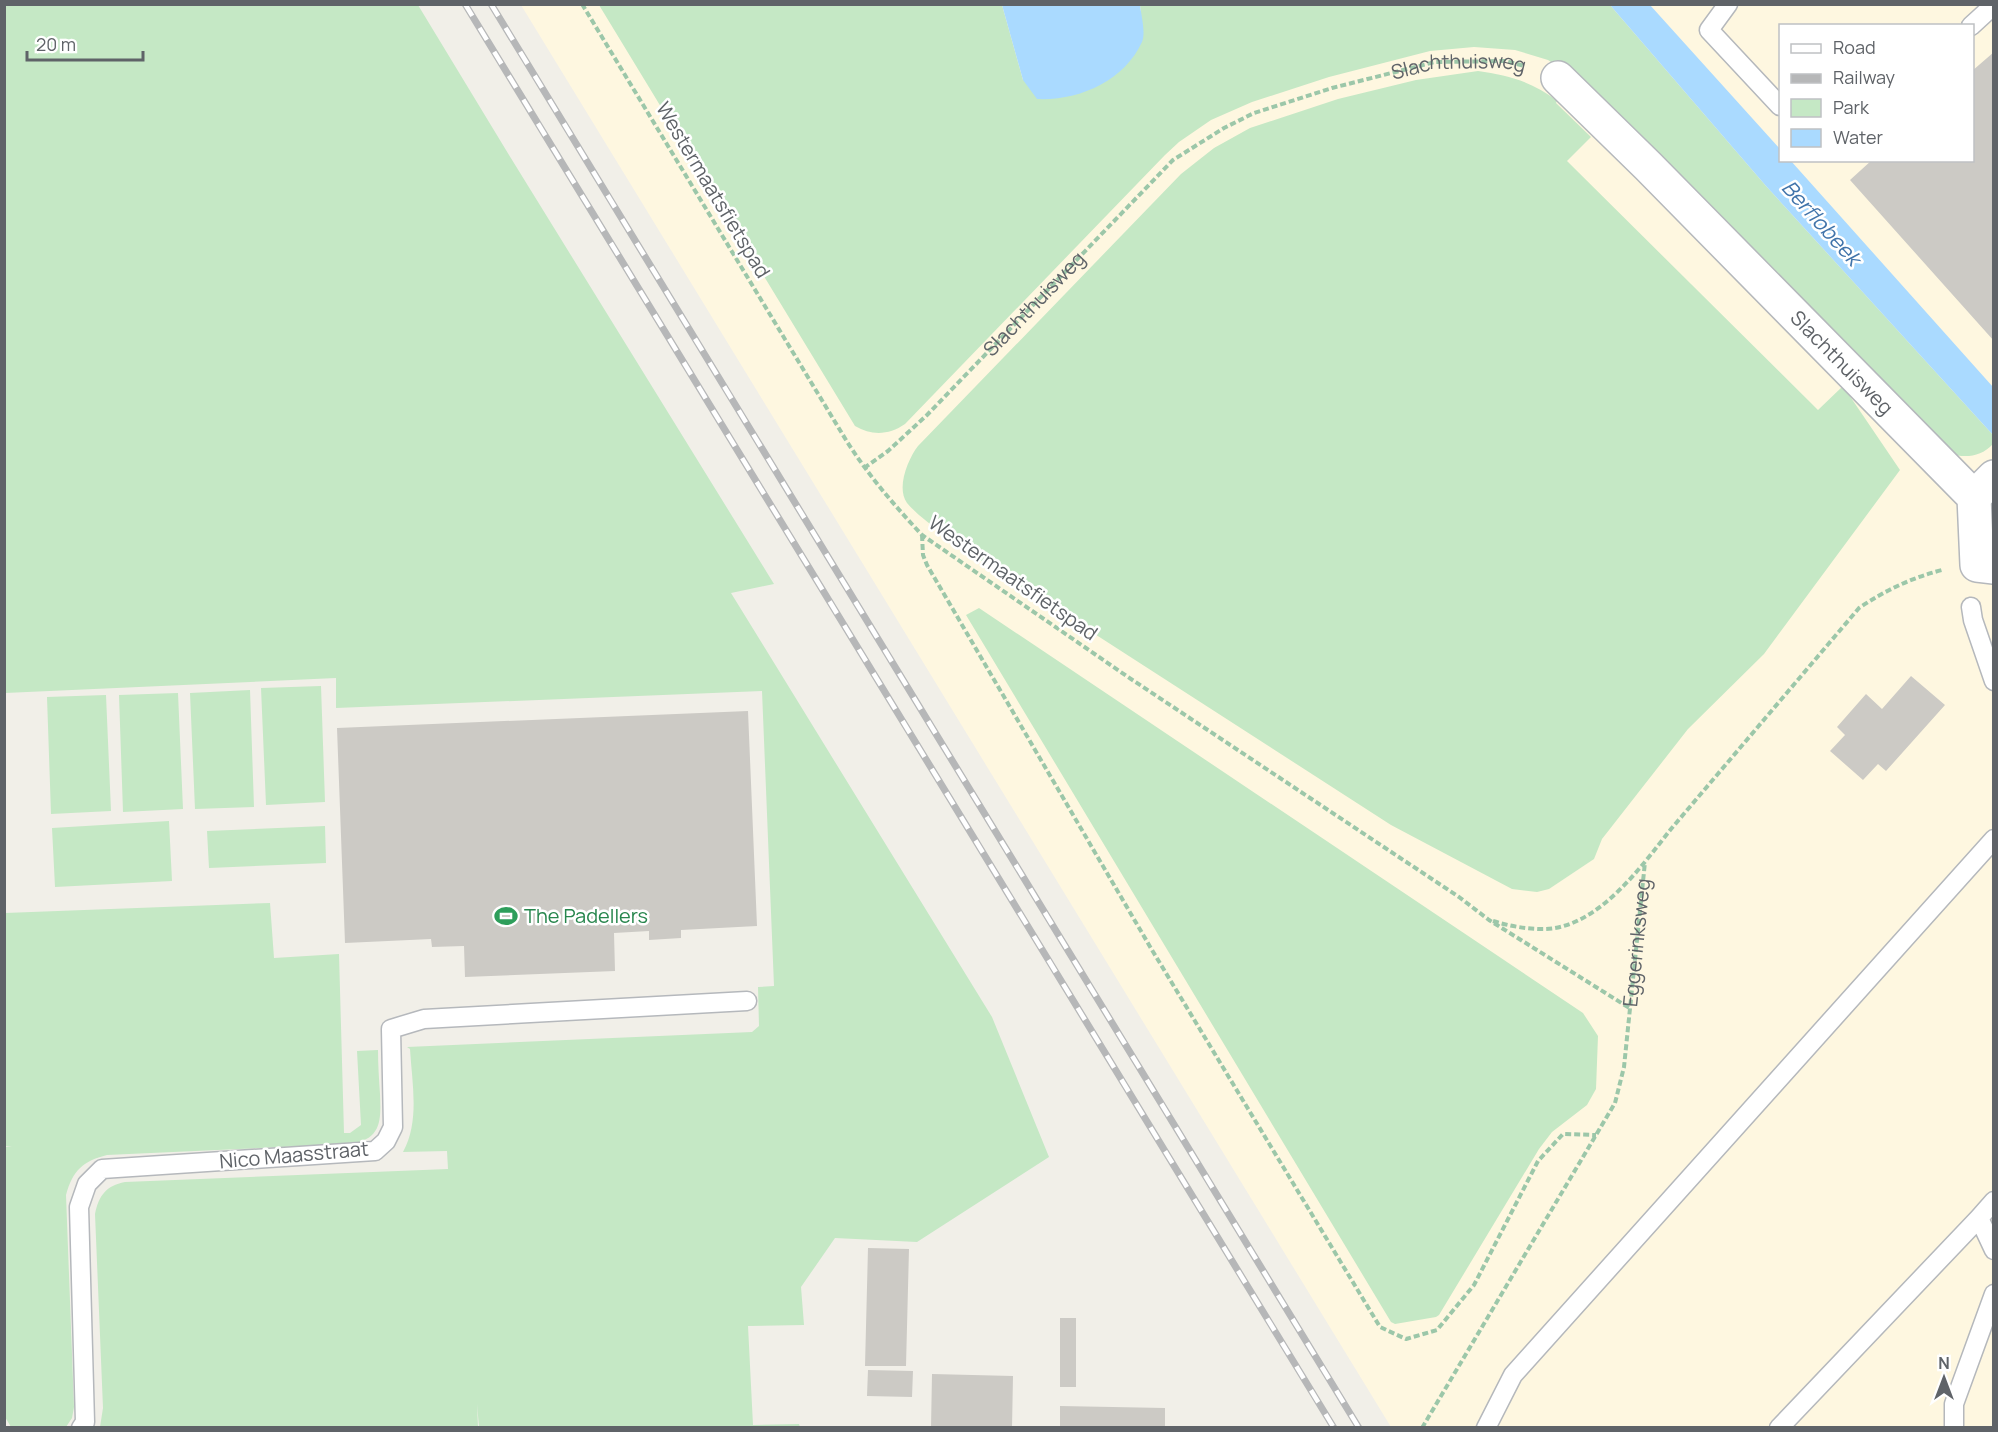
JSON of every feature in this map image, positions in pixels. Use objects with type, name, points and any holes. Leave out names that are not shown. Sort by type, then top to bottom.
[{"type":"street","name":"Slachthuisweg","points":[[1558,78],[1984,487],[1985,566]]},
{"type":"lane","points":[[1728,4],[1709,30],[1779,105]]},
{"type":"lane","points":[[1973,24],[1994,5]]},
{"type":"lane","points":[[1971,607],[1973,620],[1994,681]]},
{"type":"lane","points":[[1486,1428],[1513,1375],[1994,839]]},
{"type":"lane","name":"Nico Maasstraat","points":[[81,1428],[85,1422],[79,1208],[87,1184],[102,1169],[375,1151],[386,1141],[393,1127],[391,1029],[424,1019],[747,1001]]},
{"type":"lane","points":[[1779,1428],[1994,1202]]},
{"type":"lane","points":[[1978,1218],[1994,1250]]},
{"type":"lane","points":[[1954,1428],[1954,1404],[1994,1294]]},
{"type":"path","name":"Westermaatsfietspad","points":[[582,4],[822,403],[864,468],[894,506],[922,535],[1128,677],[1459,897],[1489,920],[1631,1009]]},
{"type":"path","name":"Slachthuisweg","points":[[864,468],[888,451],[927,415],[1173,160],[1224,128],[1254,113],[1332,88],[1435,62],[1505,61],[1536,69],[1558,78]]},
{"type":"path","points":[[922,535],[923,555],[933,575],[1152,950],[1380,1328],[1406,1339],[1437,1330],[1474,1285],[1538,1161],[1563,1134],[1596,1135]]},
{"type":"path","name":"Eggerinksweg","points":[[1422,1428],[1614,1103],[1624,1067],[1645,862],[1859,608],[1886,590],[1917,577],[1942,570],[1985,566]]},
{"type":"path","name":"Westermaatsfietspad","points":[[1489,920],[1526,928],[1545,929],[1565,926],[1593,913],[1645,862]]},
{"type":"shaded area","points":[[521,5],[1993,5],[1993,1427],[1391,1427]]},
{"type":"green space","points":[[4,5],[418,5],[774,584],[731,593],[992,1017],[1049,1157],[917,1242],[835,1238],[801,1287],[804,1325],[748,1326],[753,1425],[799,1424],[800,1427],[479,1427],[477,1404],[478,1427],[100,1427],[103,1408],[95,1214],[101,1197],[108,1189],[125,1182],[448,1169],[447,1151],[403,1152],[412,1128],[413,1115],[410,1049],[407,1047],[752,1032],[759,1026],[758,987],[774,986],[762,691],[336,708],[336,678],[5,693]]},
{"type":"green space","points":[[599,5],[1002,5],[1023,80],[1141,13],[1140,5],[1610,5],[1766,186],[1993,435],[1993,444],[1983,452],[1973,455],[1950,454],[1568,73],[1548,60],[1515,50],[1474,47],[1430,51],[1329,77],[1252,102],[1211,120],[1179,142],[1165,155],[905,424],[880,433],[861,429],[855,426]]},
{"type":"green space","points":[[1478,71],[1520,80],[1557,101],[1556,103],[1591,137],[1567,161],[1818,410],[1843,386],[1900,470],[1764,654],[1688,729],[1602,839],[1594,859],[1549,889],[1537,892],[1512,889],[1391,825],[980,560],[914,510],[907,503],[903,490],[907,466],[918,446],[1181,174],[1214,148],[1250,128],[1338,99],[1416,80]]},
{"type":"green space","points":[[979,608],[1583,1013],[1598,1036],[1596,1089],[1587,1105],[1552,1132],[1539,1149],[1436,1317],[1395,1324],[1391,1322],[966,615]]},
{"type":"green space","points":[[321,686],[325,802],[266,805],[261,688]]},
{"type":"green space","points":[[250,690],[254,807],[195,809],[190,693]]},
{"type":"green space","points":[[178,693],[183,809],[123,812],[119,695]]},
{"type":"green space","points":[[106,695],[111,811],[51,814],[47,697]]},
{"type":"green space","points":[[169,821],[172,881],[55,887],[52,828]]},
{"type":"green space","points":[[325,826],[326,863],[209,868],[207,831]]},
{"type":"green space","points":[[270,903],[274,958],[339,954],[344,1133],[350,1133],[361,1125],[357,1051],[378,1050],[380,1103],[378,1127],[369,1138],[351,1144],[107,1155],[91,1160],[80,1168],[72,1179],[66,1195],[74,1407],[72,1418],[66,1427],[11,1427],[5,1417],[4,1147],[12,1146],[4,1146],[5,913]]},
{"type":"water","points":[[1002,5],[1140,5],[1143,38],[1134,56],[1112,78],[1084,92],[1053,99],[1037,99],[1023,80]]},
{"type":"water","name":"Berflobeek","points":[[1610,5],[1650,5],[1779,148],[1779,162],[1792,162],[1993,387],[1993,435],[1766,186]]},
{"type":"building","points":[[1994,52],[1994,341],[1850,180],[1870,162],[1974,162],[1974,69]]},
{"type":"building","points":[[1911,676],[1945,705],[1886,771],[1878,764],[1863,780],[1830,751],[1845,735],[1837,727],[1866,694],[1882,709]]},
{"type":"building","points":[[748,711],[757,926],[681,930],[681,938],[649,940],[649,931],[614,933],[615,971],[465,977],[464,946],[432,947],[431,939],[345,943],[337,728]]},
{"type":"building","points":[[868,1248],[909,1249],[906,1366],[865,1366]]},
{"type":"building","points":[[1060,1318],[1076,1318],[1076,1387],[1060,1387]]},
{"type":"building","points":[[868,1370],[913,1371],[912,1397],[867,1396]]},
{"type":"building","points":[[932,1374],[1013,1376],[1012,1428],[931,1428]]},
{"type":"building","points":[[1060,1406],[1165,1408],[1165,1428],[1060,1428]]},
{"type":"railway","points":[[465,4],[1334,1428]]},
{"type":"railway","points":[[491,4],[1359,1428]]},
{"type":"place","name":"The Padellers","points":[[506,916]]}]
